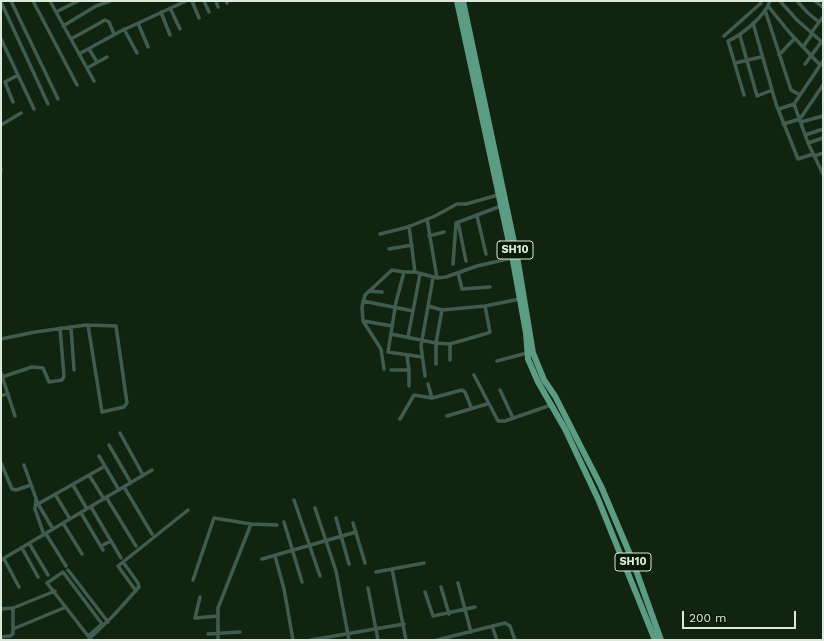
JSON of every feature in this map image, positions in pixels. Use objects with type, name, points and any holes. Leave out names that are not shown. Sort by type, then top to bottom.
[{"type":"main road","name":"SH10","points":[[457,1],[498,195],[519,284],[526,333],[527,354],[532,370],[598,499],[655,640]]},
{"type":"main road","name":"SH10","points":[[463,1],[533,353],[542,376],[555,396],[601,486],[632,559],[661,640]]},
{"type":"street","points":[[11,1],[58,99]]},
{"type":"street","points":[[33,1],[77,85]]},
{"type":"street","points":[[50,1],[94,80]]},
{"type":"street","points":[[56,12],[78,1]]},
{"type":"street","points":[[63,26],[96,6],[110,1]]},
{"type":"street","points":[[79,54],[124,29],[186,1]]},
{"type":"street","points":[[192,1],[199,18]]},
{"type":"street","points":[[204,1],[209,12]]},
{"type":"street","points":[[216,1],[218,7]]},
{"type":"street","points":[[724,36],[751,13],[761,3],[760,1]]},
{"type":"street","points":[[744,95],[728,41],[740,36],[765,10],[770,1]]},
{"type":"street","points":[[780,1],[797,20],[822,41],[805,64]]},
{"type":"street","points":[[797,1],[808,13],[820,22]]},
{"type":"street","points":[[815,1],[823,7]]},
{"type":"street","points":[[2,4],[48,104]]},
{"type":"street","points":[[768,6],[821,67]]},
{"type":"street","points":[[170,8],[180,29]]},
{"type":"street","points":[[765,10],[791,90],[800,95]]},
{"type":"street","points":[[161,12],[170,35]]},
{"type":"street","points":[[803,47],[823,17]]},
{"type":"street","points":[[71,39],[105,20],[109,22],[114,34]]},
{"type":"street","points":[[138,23],[148,47]]},
{"type":"street","points":[[752,23],[761,57],[783,124],[798,159],[823,153]]},
{"type":"street","points":[[124,29],[137,53]]},
{"type":"street","points":[[740,36],[758,96],[772,90]]},
{"type":"street","points":[[779,55],[795,38]]},
{"type":"street","points":[[1,39],[34,109]]},
{"type":"street","points":[[89,49],[97,62]]},
{"type":"street","points":[[87,68],[107,57]]},
{"type":"street","points":[[735,63],[761,57]]},
{"type":"street","points":[[779,109],[794,104],[821,67],[823,61]]},
{"type":"street","points":[[14,102],[5,82],[18,75]]},
{"type":"street","points":[[800,121],[823,85]]},
{"type":"street","points":[[794,104],[808,143],[823,174]]},
{"type":"street","points":[[1,125],[21,112]]},
{"type":"street","points":[[783,124],[823,116]]},
{"type":"street","points":[[805,135],[823,129]]},
{"type":"street","points":[[808,143],[823,138]]},
{"type":"street","points":[[380,234],[427,220],[457,204],[466,204],[498,195]]},
{"type":"street","points":[[453,264],[456,224],[501,206]]},
{"type":"street","points":[[477,216],[486,254]]},
{"type":"street","points":[[426,376],[422,357],[422,340],[435,278],[427,220]]},
{"type":"street","points":[[458,222],[466,261]]},
{"type":"street","points":[[409,226],[415,272]]},
{"type":"street","points":[[429,236],[444,232]]},
{"type":"street","points":[[389,249],[412,245]]},
{"type":"street","points":[[384,369],[381,349],[363,321],[363,302],[369,291],[392,270],[415,272],[435,278],[512,258]]},
{"type":"street","points":[[404,272],[395,309],[388,352],[422,357]]},
{"type":"street","points":[[458,273],[462,290],[490,287]]},
{"type":"street","points":[[408,337],[420,274]]},
{"type":"street","points":[[369,291],[382,292]]},
{"type":"street","points":[[428,306],[442,310],[485,306],[520,299]]},
{"type":"street","points":[[363,302],[395,309],[413,311]]},
{"type":"street","points":[[391,334],[436,343],[450,344],[489,332],[485,306]]},
{"type":"street","points":[[436,364],[436,343],[442,310]]},
{"type":"street","points":[[363,321],[392,326]]},
{"type":"street","points":[[1,339],[60,328],[88,325],[116,326],[127,403],[124,408],[102,412],[88,325]]},
{"type":"street","points":[[71,327],[74,370]]},
{"type":"street","points":[[15,416],[2,375],[37,366],[43,368],[48,380],[52,382],[63,379],[60,328]]},
{"type":"street","points":[[450,344],[450,360]]},
{"type":"street","points":[[497,361],[527,354]]},
{"type":"street","points":[[408,356],[409,386]]},
{"type":"street","points":[[63,365],[73,364]]},
{"type":"street","points":[[391,370],[409,370]]},
{"type":"street","points":[[474,375],[487,404],[498,421],[501,422],[551,405]]},
{"type":"street","points":[[428,384],[432,398]]},
{"type":"street","points":[[400,419],[414,395],[432,398],[462,390],[465,392],[471,407]]},
{"type":"street","points":[[500,390],[513,418]]},
{"type":"street","points":[[1,396],[8,393]]},
{"type":"street","points":[[447,416],[471,407],[487,404]]},
{"type":"street","points":[[120,433],[144,475]]},
{"type":"street","points":[[109,445],[131,482]]},
{"type":"street","points":[[99,456],[119,490]]},
{"type":"street","points":[[1,464],[12,489],[16,490],[31,485]]},
{"type":"street","points":[[24,465],[38,504],[53,529]]},
{"type":"street","points":[[38,504],[105,466]]},
{"type":"street","points":[[19,587],[2,560],[152,470]]},
{"type":"street","points":[[89,475],[136,546]]},
{"type":"street","points":[[73,484],[139,584],[136,591],[108,622],[88,640]]},
{"type":"street","points":[[124,487],[152,534]]},
{"type":"street","points":[[55,494],[70,519]]},
{"type":"street","points":[[36,498],[35,506],[45,534],[66,566]]},
{"type":"street","points":[[294,500],[320,576]]},
{"type":"street","points":[[315,508],[327,540],[336,571],[349,640]]},
{"type":"street","points":[[136,591],[118,567],[122,560],[188,510]]},
{"type":"street","points":[[81,512],[102,548],[111,541]]},
{"type":"street","points":[[193,580],[214,518],[251,524],[277,525]]},
{"type":"street","points":[[336,518],[349,564]]},
{"type":"street","points":[[284,522],[302,582]]},
{"type":"street","points":[[353,523],[365,562]]},
{"type":"street","points":[[63,524],[82,554]]},
{"type":"street","points":[[218,640],[218,608],[251,524]]},
{"type":"street","points":[[262,559],[356,532]]},
{"type":"street","points":[[29,543],[48,575]]},
{"type":"street","points":[[22,548],[38,577]]},
{"type":"street","points":[[275,556],[284,589],[293,640]]},
{"type":"street","points":[[376,572],[424,563]]},
{"type":"street","points":[[392,569],[406,640]]},
{"type":"street","points":[[68,570],[108,622]]},
{"type":"street","points":[[63,572],[102,624],[88,636],[66,606],[48,583],[63,572]]},
{"type":"street","points":[[458,583],[471,632]]},
{"type":"street","points":[[441,587],[449,614]]},
{"type":"street","points":[[368,588],[378,640]]},
{"type":"street","points":[[1,609],[13,608],[55,591]]},
{"type":"street","points":[[425,592],[433,616],[449,614],[475,607]]},
{"type":"street","points":[[200,597],[196,618],[218,616]]},
{"type":"street","points":[[13,629],[66,606]]},
{"type":"street","points":[[1,637],[10,636],[13,634],[13,608]]},
{"type":"street","points":[[311,640],[404,624]]},
{"type":"street","points":[[437,640],[492,626],[507,624],[515,640]]},
{"type":"street","points":[[492,626],[497,640]]},
{"type":"street","points":[[208,634],[240,632]]}]
